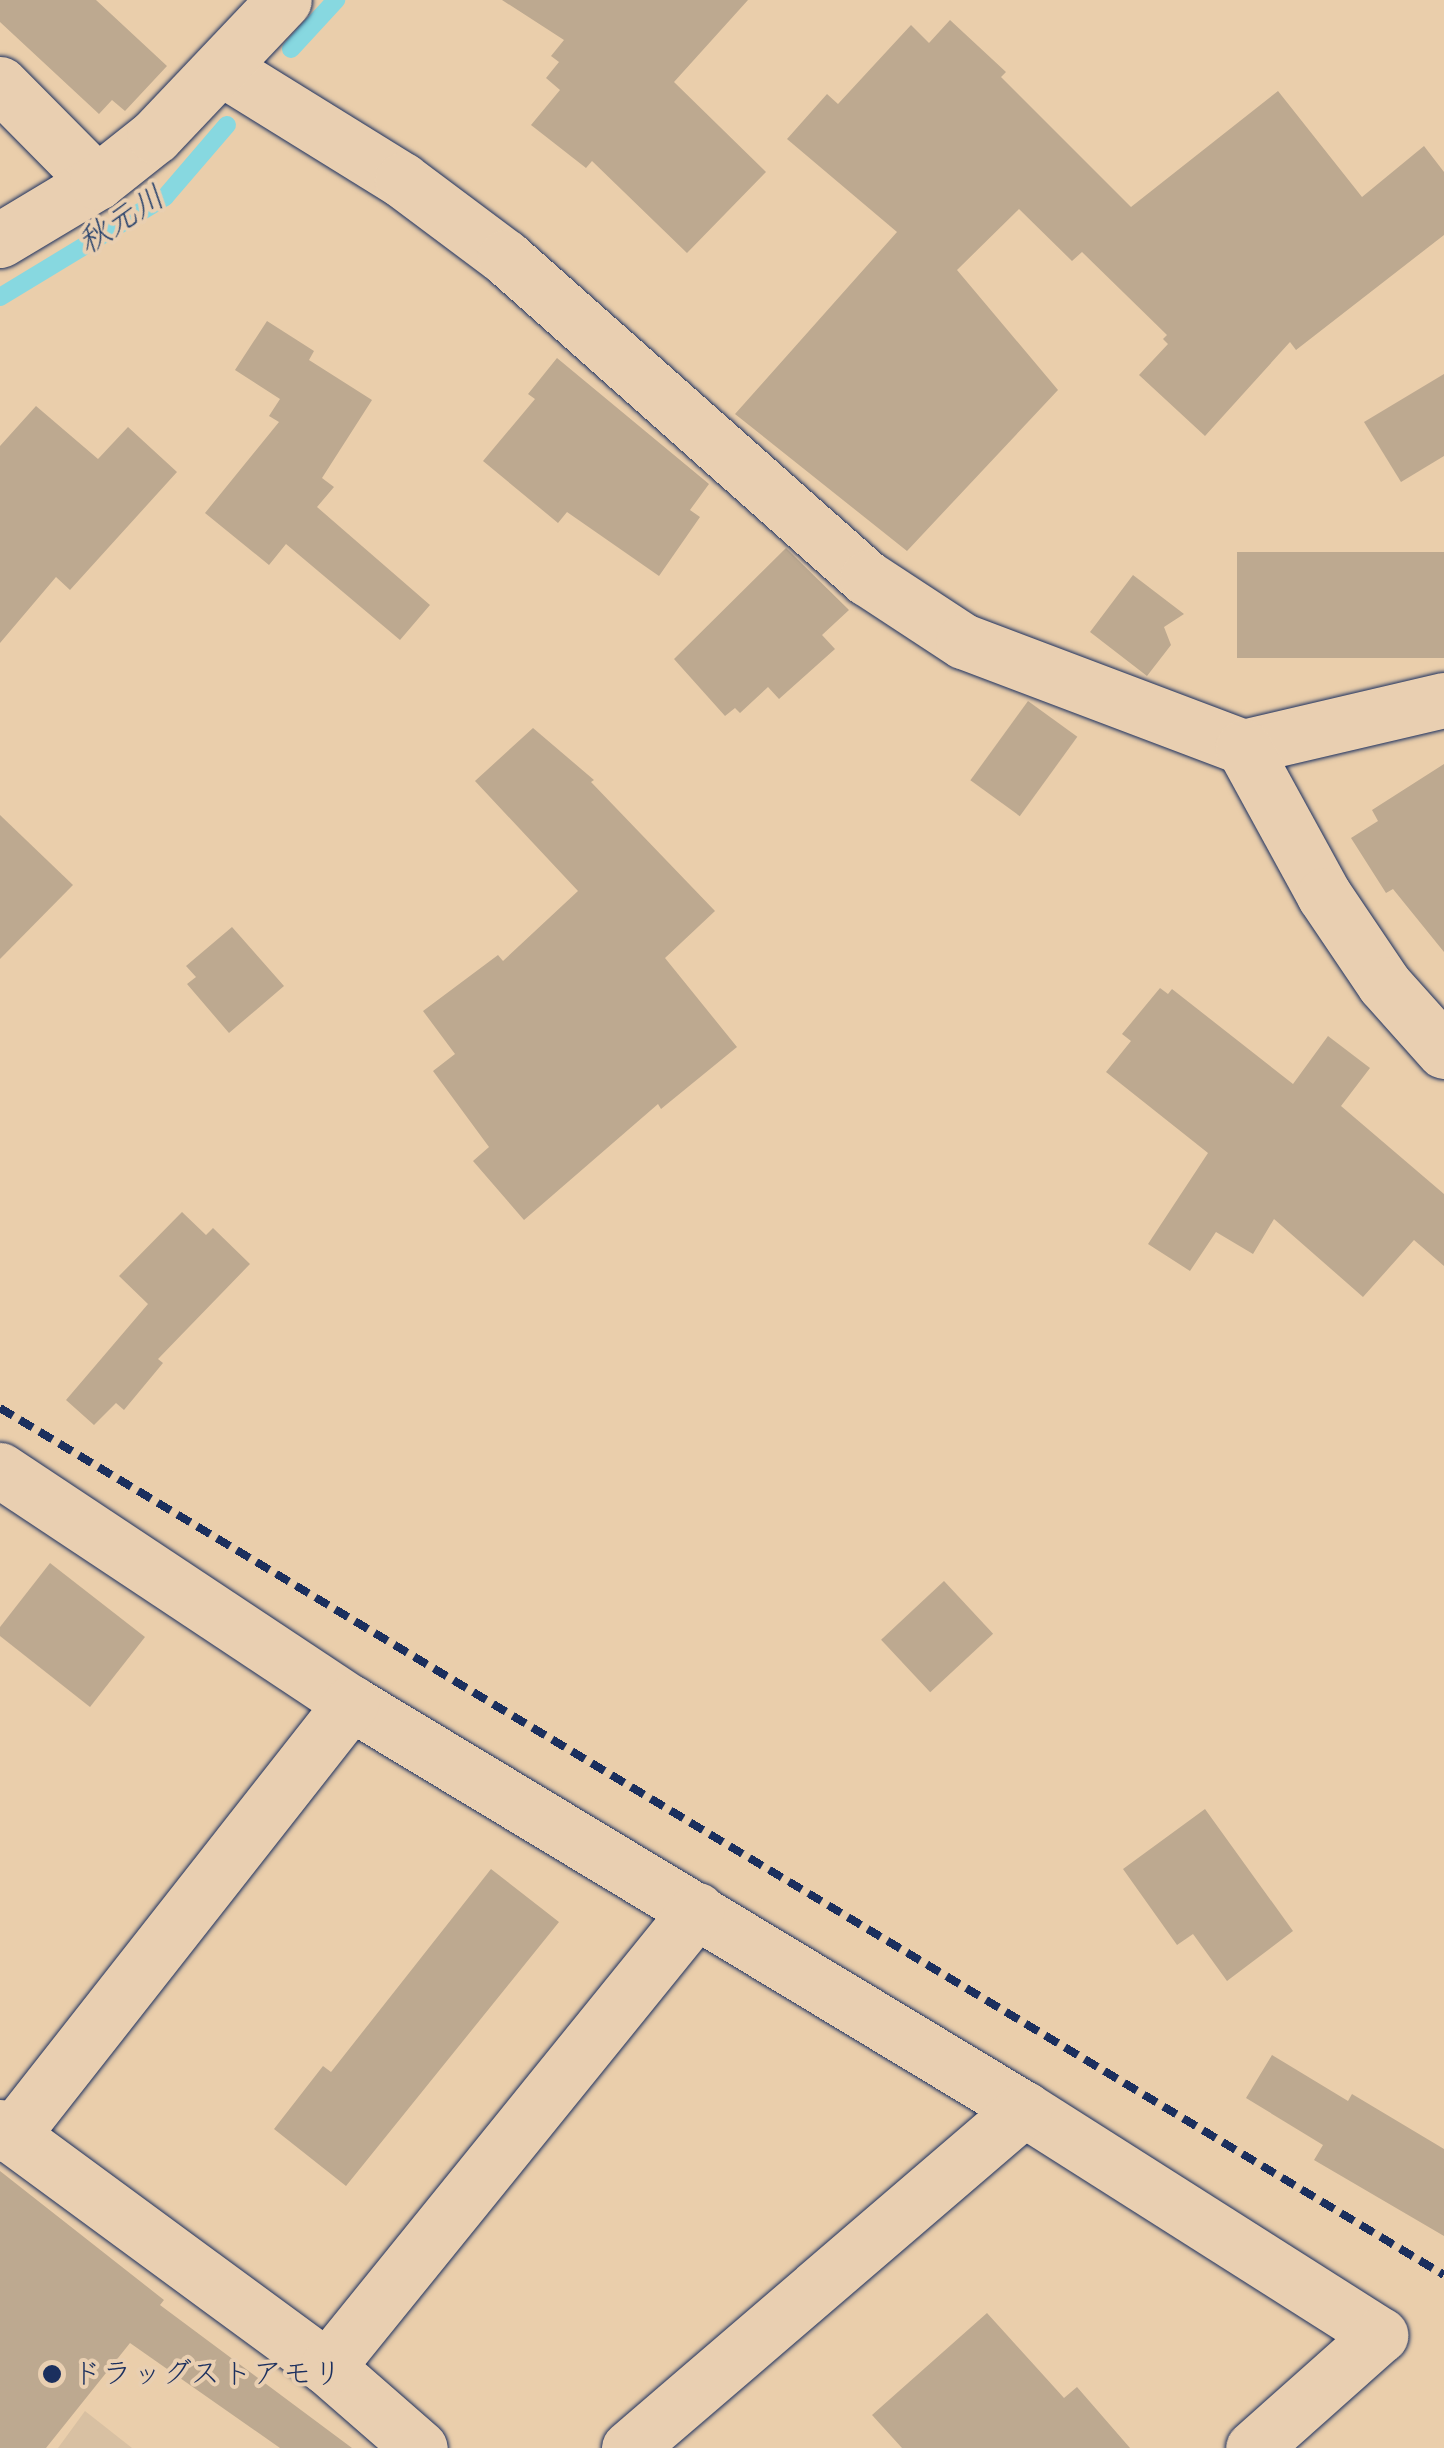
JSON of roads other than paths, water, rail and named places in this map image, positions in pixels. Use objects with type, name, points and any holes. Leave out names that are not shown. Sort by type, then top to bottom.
[{"type":"street","points":[[0,240],[98,182],[155,136],[223,69],[284,0]]},
{"type":"street","points":[[223,69],[402,180],[504,256],[867,578],[964,641],[1243,747],[1444,700]]},
{"type":"street","points":[[0,84],[98,182]]},
{"type":"street","points":[[1243,747],[1324,895],[1384,984],[1444,1052]]},
{"type":"street","points":[[2,1474],[352,1703],[1024,2109],[1380,2336],[1253,2448]]},
{"type":"street","points":[[352,1703],[5,2131],[327,2367],[420,2448]]},
{"type":"street","points":[[327,2367],[697,1910]]},
{"type":"street","points":[[630,2448],[1024,2109]]},
{"type":"waterway","name":"秋元川","points":[[291,49],[336,0]]},
{"type":"waterway","name":"秋元川","points":[[0,297],[165,197],[227,125]]},
{"type":"railway","points":[[0,1408],[1444,2275]]},
{"type":"place","name":"ドラッグストアモリ","points":[[52,2374]]}]
